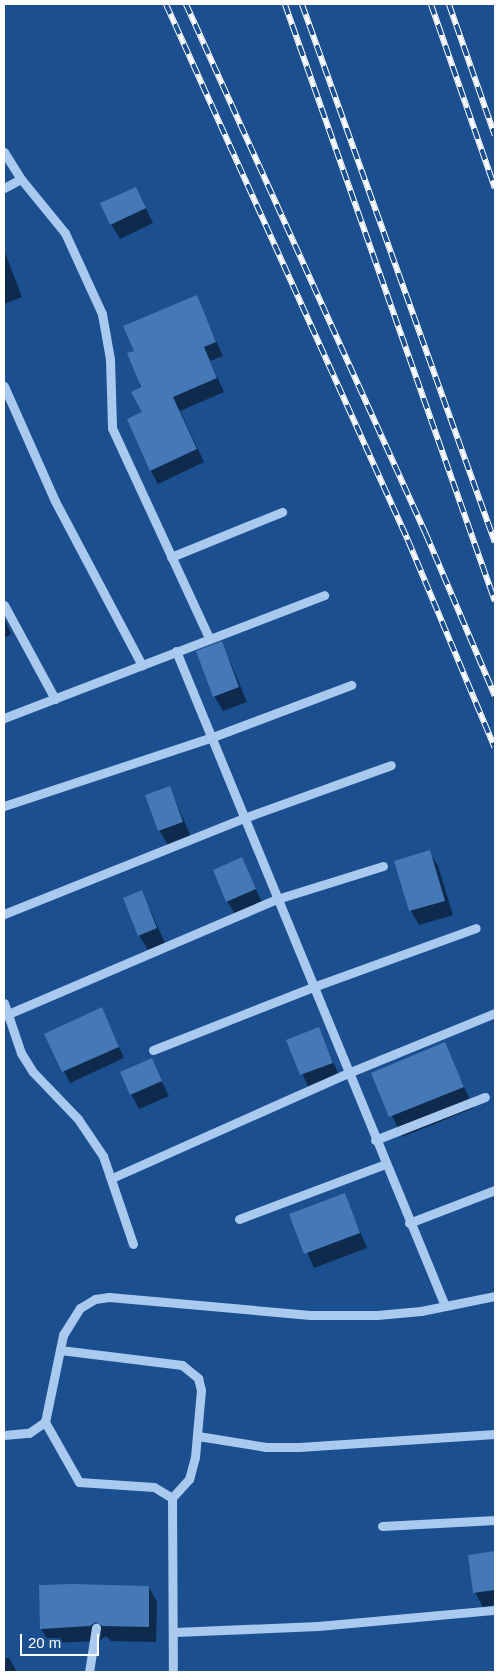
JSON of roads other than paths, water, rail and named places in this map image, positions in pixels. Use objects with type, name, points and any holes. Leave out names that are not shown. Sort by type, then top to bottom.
[{"type":"street","points":[[4,152],[21,179],[65,233],[102,314],[110,359],[112,428],[209,638]]},
{"type":"street","points":[[4,188],[21,179]]},
{"type":"street","points":[[4,386],[55,501],[142,665]]},
{"type":"street","points":[[171,557],[282,512]]},
{"type":"street","points":[[4,718],[324,595]]},
{"type":"street","points":[[4,605],[55,699]]},
{"type":"street","points":[[176,651],[409,1223],[445,1306]]},
{"type":"street","points":[[4,806],[210,738],[351,685]]},
{"type":"street","points":[[4,914],[244,818],[391,765]]},
{"type":"street","points":[[6,1015],[277,898],[383,866]]},
{"type":"street","points":[[153,1050],[313,987],[476,928]]},
{"type":"street","points":[[4,1003],[6,1015],[21,1053],[33,1072],[78,1119],[112,1178],[133,1244]]},
{"type":"street","points":[[112,1178],[348,1073],[495,1013]]},
{"type":"street","points":[[375,1140],[485,1097]]},
{"type":"street","points":[[239,1219],[385,1164]]},
{"type":"street","points":[[409,1223],[495,1190]]},
{"type":"street","points":[[172,1498],[154,1487],[79,1482],[45,1422],[60,1350],[70,1320],[80,1308],[96,1299],[109,1297],[310,1315],[377,1315],[445,1306],[495,1296]]},
{"type":"street","points":[[60,1350],[186,1366],[200,1385],[198,1436],[192,1471],[172,1498],[175,1632],[173,1672]]},
{"type":"street","points":[[4,1435],[29,1433],[45,1422]]},
{"type":"street","points":[[198,1436],[249,1445],[299,1447],[495,1434]]},
{"type":"street","points":[[382,1526],[495,1520]]},
{"type":"street","points":[[175,1632],[318,1626],[495,1610]]},
{"type":"street","points":[[89,1672],[96,1628]]},
{"type":"railway","points":[[166,4],[408,540],[495,748]]},
{"type":"railway","points":[[186,4],[426,534],[495,696]]},
{"type":"railway","points":[[285,4],[495,601]]},
{"type":"railway","points":[[302,4],[495,542]]},
{"type":"railway","points":[[431,4],[495,188]]},
{"type":"railway","points":[[449,4],[495,135]]}]
